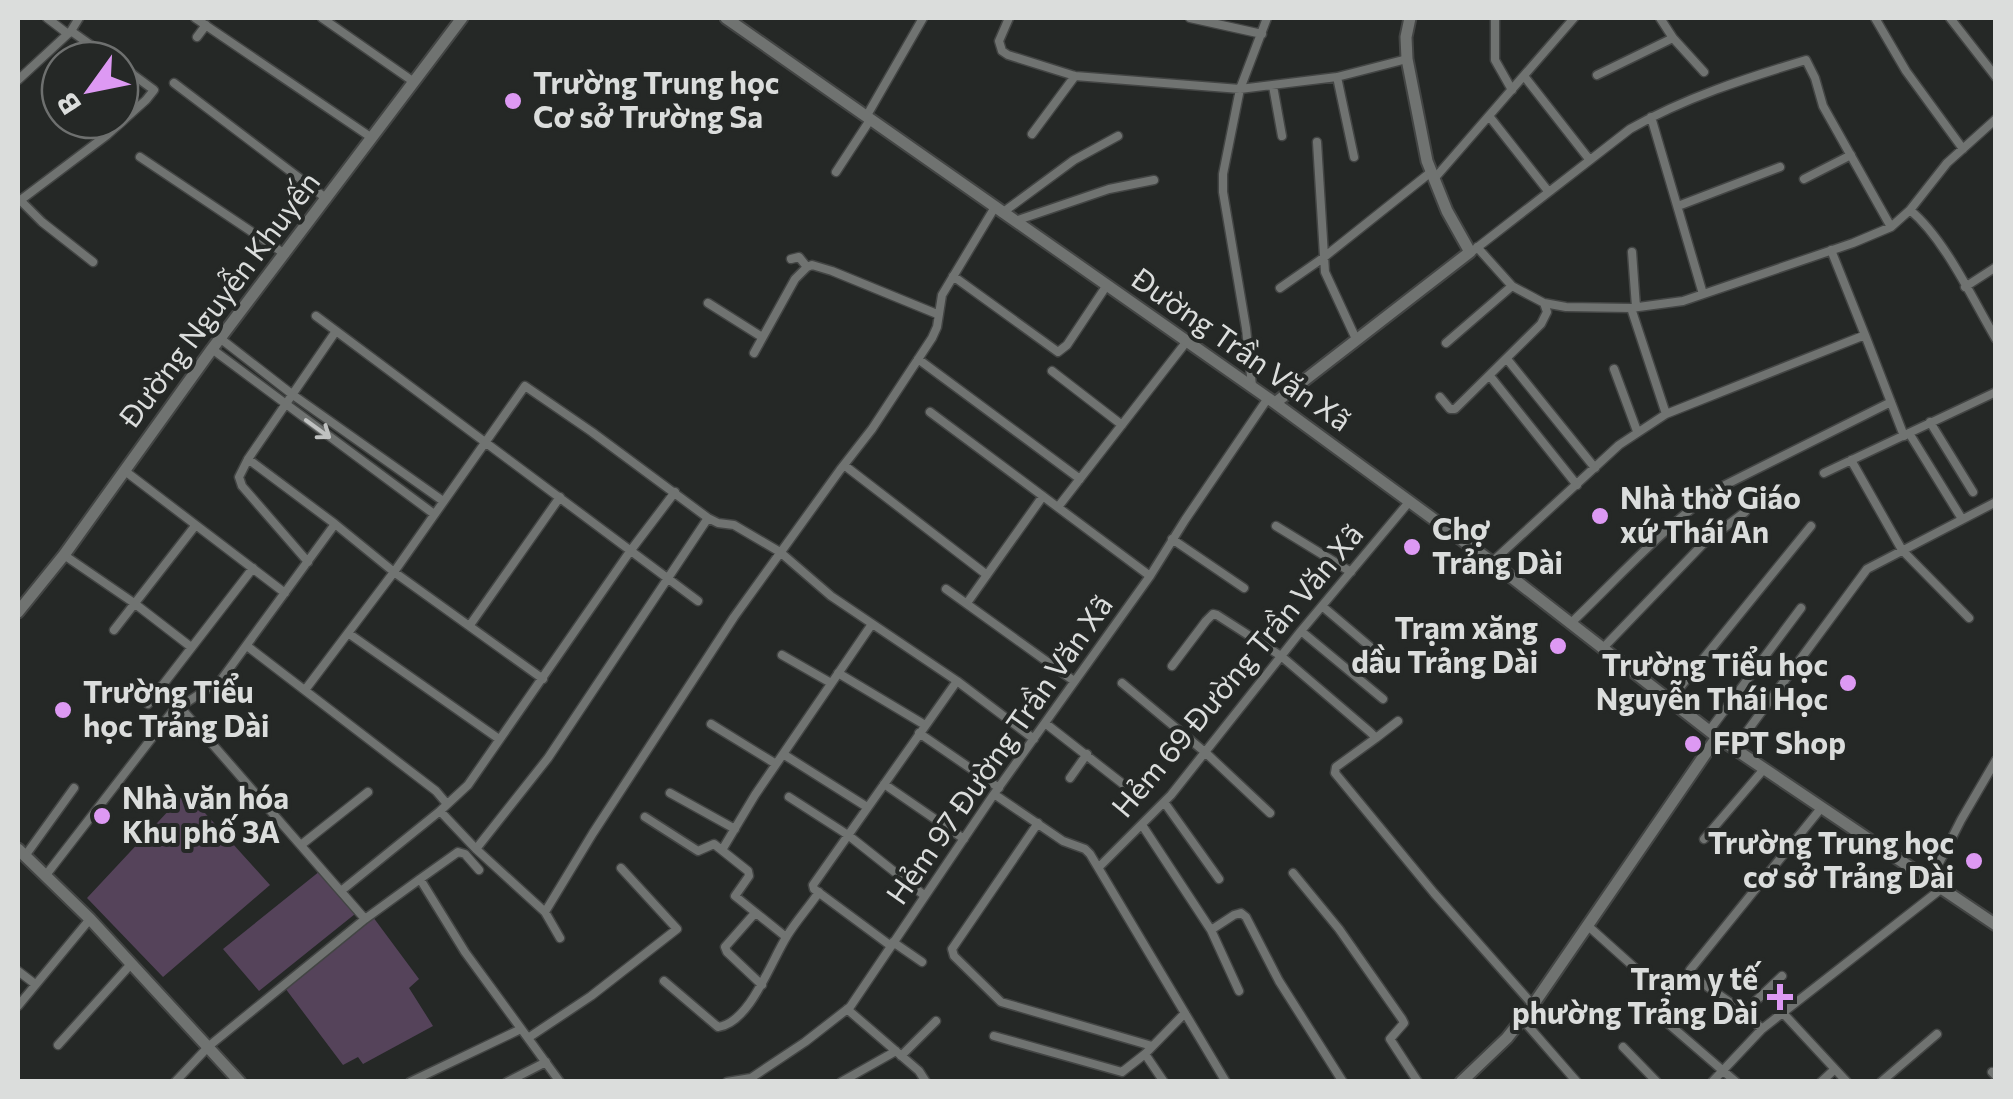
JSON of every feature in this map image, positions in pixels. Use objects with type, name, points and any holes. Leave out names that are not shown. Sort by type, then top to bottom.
[{"type":"street","points":[[46,18],[81,40]]},
{"type":"street","points":[[18,80],[79,18]]},
{"type":"street","points":[[196,18],[372,138]]},
{"type":"street","points":[[322,18],[414,82]]},
{"type":"street","name":"Đường Nguyễn Khuyến","points":[[18,612],[462,18]]},
{"type":"street","name":"Đường Trần Văn Xã","points":[[726,18],[1272,400],[1492,562],[1734,749],[1996,925]]},
{"type":"street","points":[[836,172],[923,18]]},
{"type":"street","points":[[1010,18],[999,41],[1002,50],[1074,76],[1240,89],[1337,77],[1407,59]]},
{"type":"street","points":[[1190,18],[1262,34]]},
{"type":"street","points":[[1252,386],[1223,174],[1240,89],[1267,18]]},
{"type":"street","points":[[1410,18],[1407,59],[1432,176],[1447,211],[1474,250],[1512,286],[1544,303],[1566,307],[1667,304],[1891,227],[1910,210],[1947,163],[1996,120]]},
{"type":"street","points":[[1495,18],[1494,60],[1512,90]]},
{"type":"street","points":[[1280,288],[1432,176],[1574,18]]},
{"type":"street","points":[[1660,18],[1704,72]]},
{"type":"street","points":[[1876,18],[1906,71],[1964,148]]},
{"type":"street","points":[[1950,18],[1996,77]]},
{"type":"street","points":[[197,37],[206,25]]},
{"type":"street","points":[[1597,75],[1673,38]]},
{"type":"street","points":[[1272,400],[1630,129],[1706,94],[1806,60],[1823,106],[1891,227]]},
{"type":"street","points":[[1032,134],[1074,76]]},
{"type":"street","points":[[1524,76],[1589,158]]},
{"type":"street","points":[[1337,77],[1354,157]]},
{"type":"street","points":[[140,80],[154,90],[140,105]]},
{"type":"street","points":[[174,83],[327,199]]},
{"type":"street","points":[[1273,86],[1282,136]]},
{"type":"street","points":[[1489,116],[1548,191]]},
{"type":"street","points":[[1651,117],[1703,294]]},
{"type":"street","points":[[545,912],[698,670],[918,359],[936,328],[942,295],[952,276],[998,210],[1118,136]]},
{"type":"street","points":[[93,262],[19,201],[101,140]]},
{"type":"street","points":[[1318,142],[1323,258],[1330,284],[1356,339]]},
{"type":"street","points":[[1804,180],[1851,156]]},
{"type":"street","points":[[140,157],[285,254]]},
{"type":"street","points":[[1678,206],[1780,167]]},
{"type":"street","points":[[1014,222],[1109,189],[1154,180]]},
{"type":"street","points":[[1910,210],[1937,240],[1996,340]]},
{"type":"street","points":[[1832,250],[1891,402],[1962,520]]},
{"type":"street","points":[[1632,252],[1634,307],[1666,414]]},
{"type":"street","points":[[798,254],[807,266]]},
{"type":"street","points":[[754,354],[795,279],[807,266],[832,271],[937,314]]},
{"type":"street","points":[[1966,287],[1996,267]]},
{"type":"street","points":[[952,276],[1058,352],[1068,345],[1106,285]]},
{"type":"street","points":[[1446,343],[1512,286]]},
{"type":"street","points":[[1440,397],[1450,409],[1455,409],[1546,318],[1544,303]]},
{"type":"street","points":[[708,304],[762,338]]},
{"type":"street","points":[[316,316],[698,602]]},
{"type":"street","points":[[308,562],[239,477],[336,331]]},
{"type":"street","points":[[1492,562],[1637,431],[1666,414],[1865,335]]},
{"type":"street","points":[[1058,507],[1188,340]]},
{"type":"street","points":[[216,344],[442,501]]},
{"type":"street","points":[[216,344],[286,405],[434,514]]},
{"type":"street","points":[[918,359],[1080,478]]},
{"type":"street","points":[[1507,359],[1595,468]]},
{"type":"street","points":[[1614,368],[1637,431]]},
{"type":"street","points":[[1052,371],[1122,425]]},
{"type":"street","points":[[1490,376],[1578,485]]},
{"type":"street","points":[[306,690],[525,386],[708,518],[734,525],[780,552],[831,596],[958,681],[1034,739]]},
{"type":"street","points":[[1824,473],[1996,392]]},
{"type":"street","name":"Hẻm 97 Đường Trần Văn Xã","points":[[727,1082],[751,1078],[847,1009],[1272,400]]},
{"type":"street","points":[[1570,624],[1706,497],[1891,402]]},
{"type":"street","points":[[930,412],[1150,576]]},
{"type":"street","points":[[1930,422],[1973,492]]},
{"type":"street","points":[[248,459],[394,572],[544,679]]},
{"type":"street","points":[[1851,460],[1902,550],[1969,618]]},
{"type":"street","points":[[844,465],[987,575]]},
{"type":"street","points":[[125,472],[285,592]]},
{"type":"street","points":[[341,892],[468,785],[675,492]]},
{"type":"street","points":[[967,604],[1043,496]]},
{"type":"street","points":[[470,624],[560,497]]},
{"type":"street","name":"Hẻm 69 Đường Trần Văn Xã","points":[[1099,867],[1164,802],[1409,502]]},
{"type":"street","points":[[1734,749],[1866,569],[1996,502]]},
{"type":"street","points":[[1602,649],[1699,547],[1744,512]]},
{"type":"street","points":[[476,849],[548,758],[708,518]]},
{"type":"street","points":[[46,875],[172,712],[221,680],[335,524]]},
{"type":"street","points":[[114,630],[195,526]]},
{"type":"street","points":[[1276,526],[1350,572]]},
{"type":"street","points":[[1670,700],[1811,526]]},
{"type":"street","points":[[1172,540],[1244,588]]},
{"type":"street","points":[[64,554],[191,647]]},
{"type":"street","points":[[148,704],[253,568]]},
{"type":"street","points":[[946,588],[1074,681]]},
{"type":"street","points":[[1322,606],[1381,656]]},
{"type":"street","points":[[1461,1082],[1533,1006],[1801,608]]},
{"type":"street","points":[[1172,666],[1213,614],[1281,656],[1376,738]]},
{"type":"street","points":[[722,850],[872,624]]},
{"type":"street","points":[[1300,631],[1383,699]]},
{"type":"street","points":[[348,633],[500,739]]},
{"type":"street","points":[[247,646],[436,791],[444,808],[476,849],[545,912],[560,938]]},
{"type":"street","points":[[782,655],[831,684]]},
{"type":"street","points":[[838,673],[922,728],[1038,823],[1085,850],[1099,867],[1226,1082]]},
{"type":"street","points":[[922,962],[813,885],[958,681]]},
{"type":"street","points":[[1122,683],[1206,752],[1270,813]]},
{"type":"street","points":[[180,707],[365,920]]},
{"type":"street","points":[[1045,722],[1123,784]]},
{"type":"street","points":[[1398,722],[1336,767],[1335,773],[1533,1006]]},
{"type":"street","points":[[711,724],[776,764]]},
{"type":"street","points":[[783,754],[867,806]]},
{"type":"street","points":[[1070,778],[1087,754]]},
{"type":"street","points":[[1930,881],[1996,760]]},
{"type":"street","points":[[1704,839],[1764,770]]},
{"type":"street","points":[[884,784],[964,839]]},
{"type":"street","points":[[74,788],[21,852],[90,920],[240,1082]]},
{"type":"street","points":[[301,846],[368,792]]},
{"type":"street","points":[[670,793],[735,828]]},
{"type":"street","points":[[788,797],[848,835],[925,896]]},
{"type":"street","points":[[1164,802],[1219,879]]},
{"type":"street","points":[[1762,1029],[1692,976],[1690,970],[1822,807]]},
{"type":"street","points":[[645,818],[698,851],[710,844],[722,850],[750,874],[735,896],[786,937]]},
{"type":"street","points":[[1038,823],[952,949],[954,956],[1001,1002],[1152,1046]]},
{"type":"street","points":[[1142,825],[1211,930],[1239,991]]},
{"type":"street","points":[[174,1082],[209,1046],[365,920],[458,852],[465,854],[479,870]]},
{"type":"street","points":[[528,1038],[591,996],[677,929],[621,868]]},
{"type":"street","points":[[1293,872],[1402,1019],[1403,1027],[1390,1039],[1418,1082]]},
{"type":"street","points":[[420,880],[466,952],[560,1082]]},
{"type":"street","points":[[1712,1082],[1782,1012],[1941,889]]},
{"type":"street","points":[[664,981],[714,1024],[722,1028],[729,1024],[762,985],[786,937],[819,892]]},
{"type":"street","points":[[754,913],[725,947],[762,985]]},
{"type":"street","points":[[1211,930],[1234,915],[1241,913],[1246,918],[1279,981],[1343,1082]]},
{"type":"street","points":[[18,1006],[90,920]]},
{"type":"street","points":[[1587,925],[1644,976]]},
{"type":"street","points":[[58,1045],[131,964]]},
{"type":"street","points":[[18,971],[35,984]]},
{"type":"street","points":[[1744,1012],[1782,976]]},
{"type":"street","points":[[847,1009],[919,1071],[926,1082]]},
{"type":"street","points":[[1656,1012],[1736,1082]]},
{"type":"street","points":[[1782,1012],[1847,1082]]},
{"type":"street","points":[[994,1036],[1116,1072],[1127,1070],[1185,1013]]},
{"type":"street","points":[[1522,1019],[1577,1082]]},
{"type":"street","points":[[841,1082],[899,1053],[936,1021]]},
{"type":"street","points":[[410,1082],[521,1029]]},
{"type":"street","points":[[1881,1082],[1937,1034]]},
{"type":"street","points":[[1623,1047],[1657,1082]]},
{"type":"street","points":[[1145,1054],[1164,1082]]},
{"type":"street","points":[[508,1082],[546,1062]]},
{"type":"street","points":[[1822,1082],[1835,1068]]},
{"type":"shaded area","points":[[186,792],[270,885],[163,977],[87,898]]},
{"type":"shaded area","points":[[320,871],[355,914],[259,991],[223,949]]},
{"type":"shaded area","points":[[373,917],[419,979],[409,988],[433,1026],[363,1064],[358,1057],[343,1065],[285,988]]},
{"type":"place","name":"Trường Trung học Cơ sở Trường Sa","points":[[513,101]]},
{"type":"place","name":"Nhà thờ Giáo xứ Thái An","points":[[1600,516]]},
{"type":"place","name":"Chợ Trảng Dài","points":[[1412,547]]},
{"type":"place","name":"Trạm xăng dầu Trảng Dài","points":[[1558,646]]},
{"type":"place","name":"Trường Tiểu học Nguyễn Thái Học","points":[[1848,683]]},
{"type":"place","name":"Trường Tiểu học Trảng Dài","points":[[63,710]]},
{"type":"place","name":"FPT Shop","points":[[1693,744]]},
{"type":"place","name":"Nhà văn hóa Khu phố 3A","points":[[102,816]]},
{"type":"place","name":"Trường Trung học cơ sở Trảng Dài","points":[[1974,861]]},
{"type":"place","name":"Trạm y tế phường Trảng Dài","points":[[1780,997]]}]
